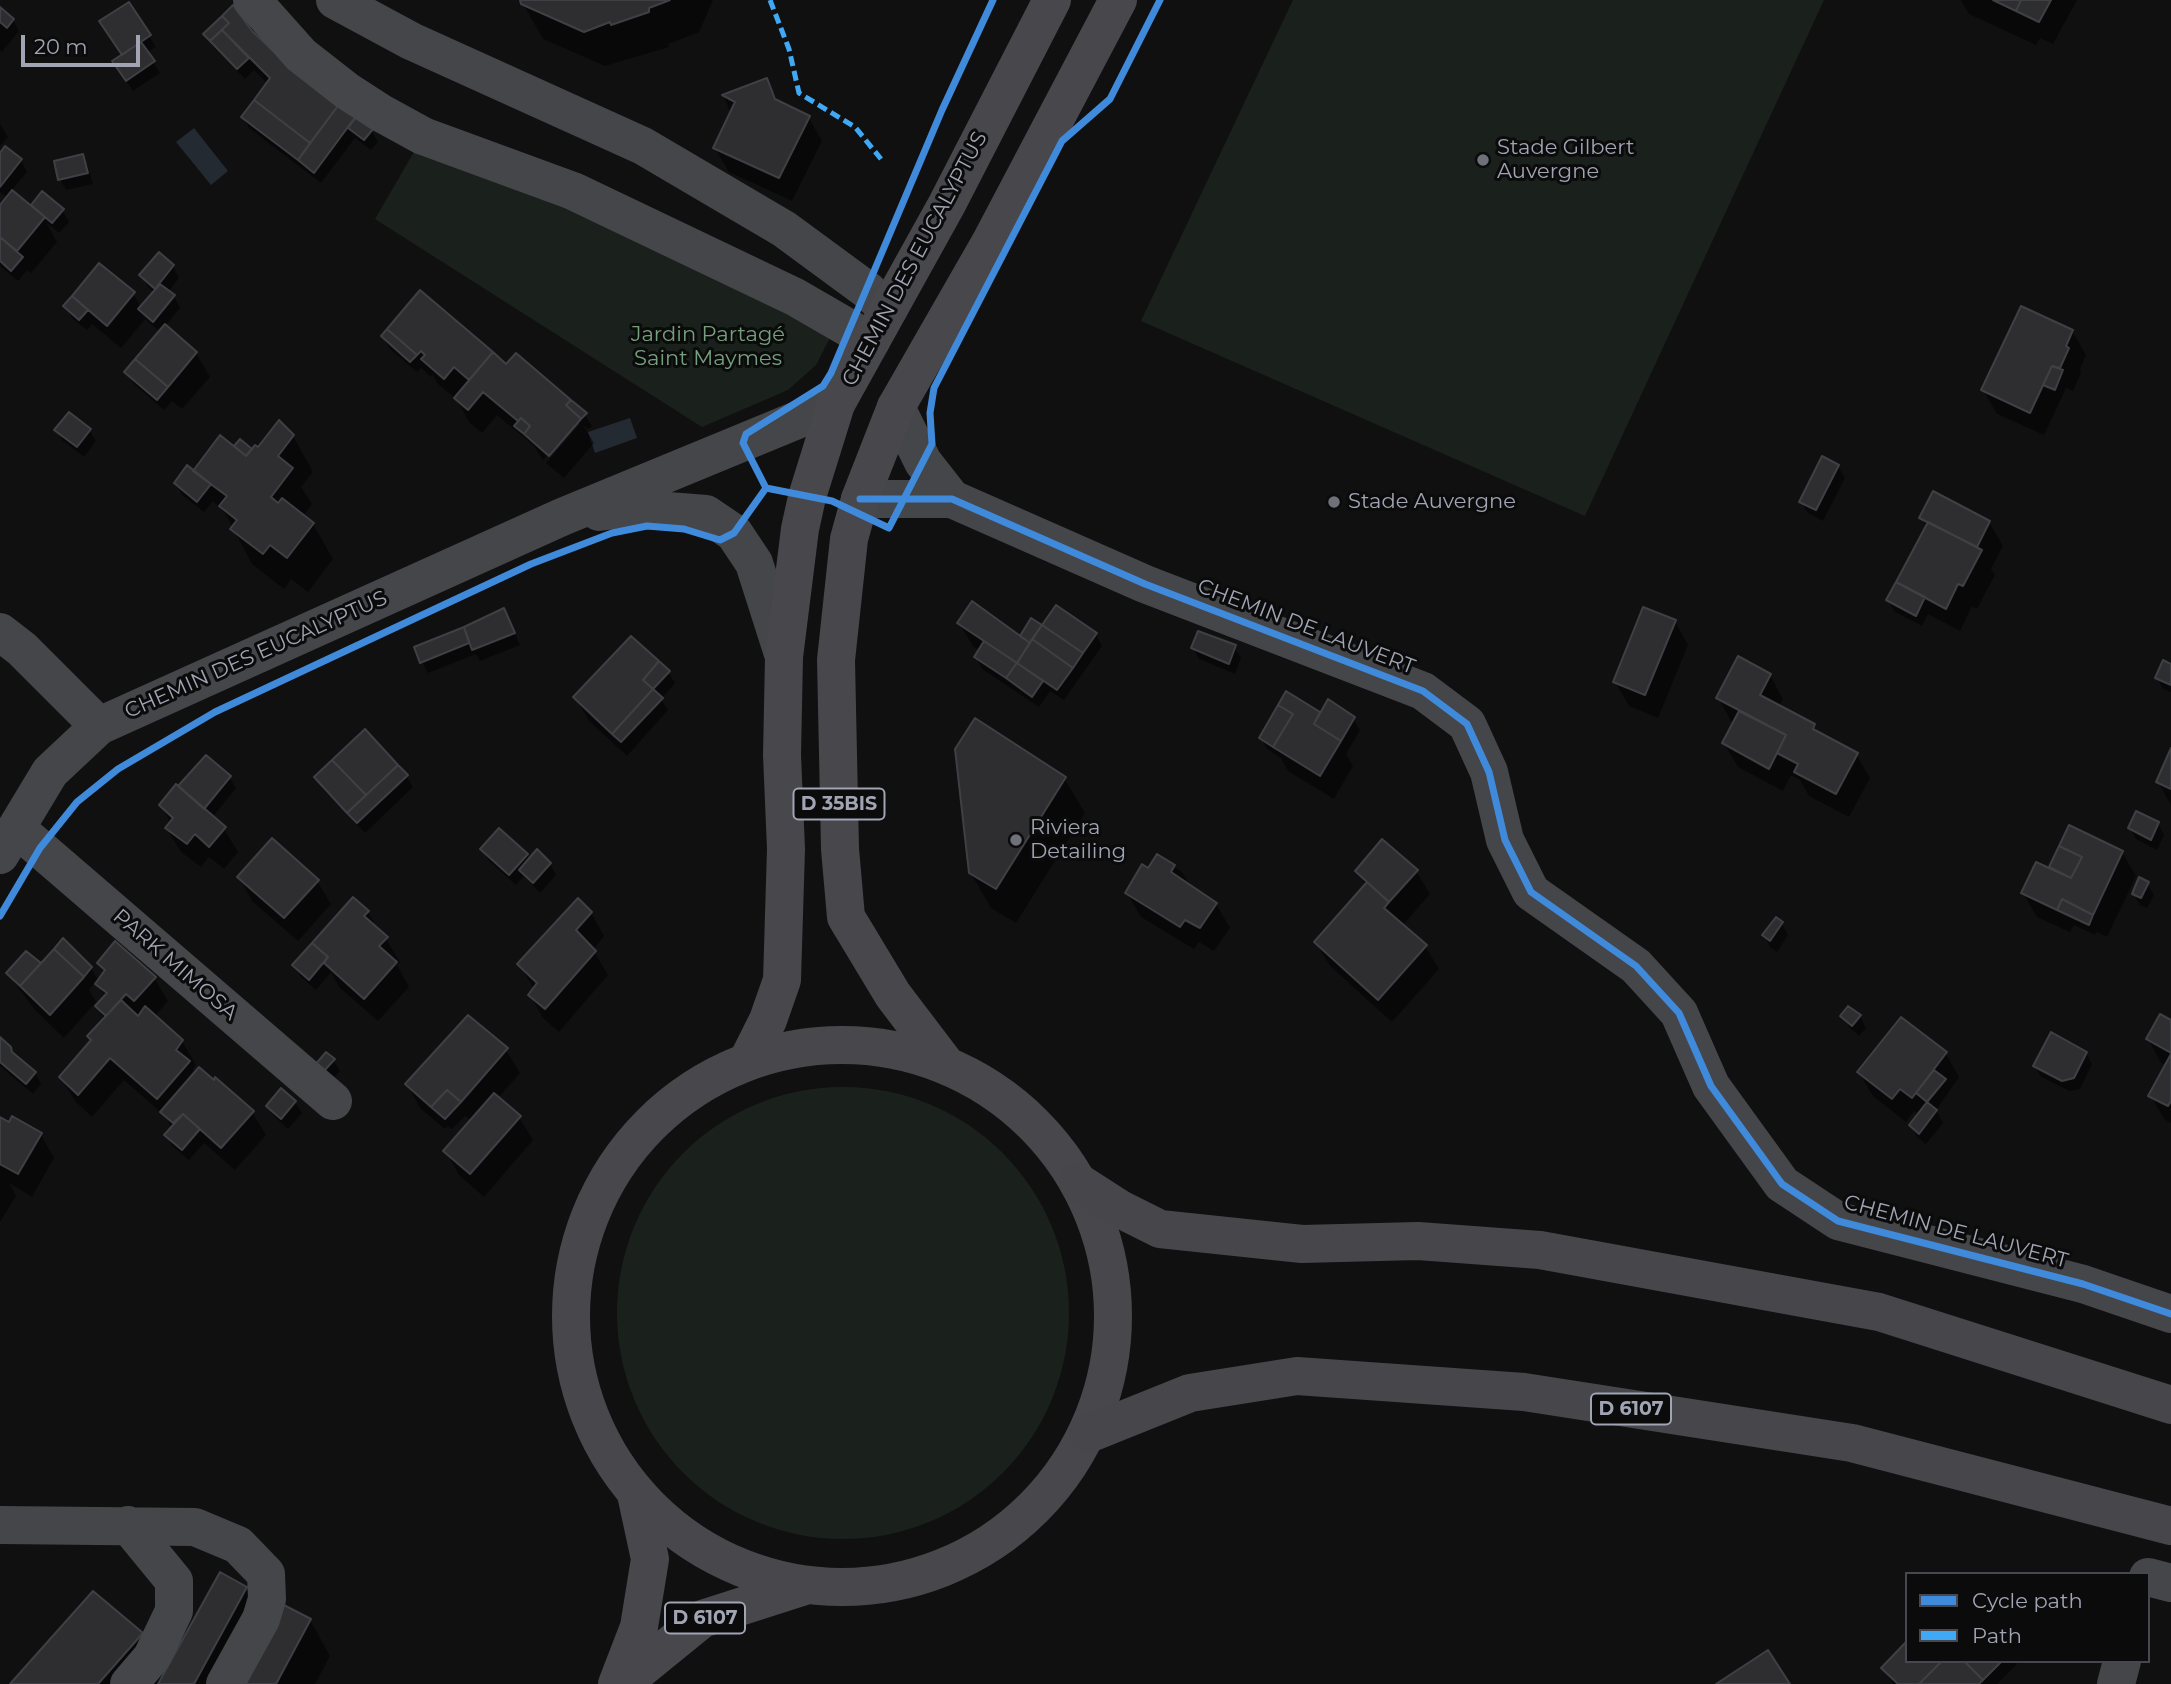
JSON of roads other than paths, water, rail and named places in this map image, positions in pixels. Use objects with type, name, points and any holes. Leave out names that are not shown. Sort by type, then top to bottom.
[{"type":"highway","points":[[1078,1182],[1120,1209],[1160,1229],[1302,1244],[1418,1241],[1540,1251],[1879,1312],[2171,1405]]},
{"type":"highway","name":"D 6107","points":[[1088,1434],[1190,1393],[1297,1376],[1524,1392],[1852,1443],[2171,1526]]},
{"type":"main road","name":"CHEMIN DES EUCALYPTUS","points":[[836,404],[947,204],[1052,0]]},
{"type":"main road","name":"D 35BIS","points":[[947,1066],[893,995],[846,917],[840,849],[836,660],[849,539],[860,499],[896,407],[990,243],[1118,0]]},
{"type":"main road","name":"D 35BIS","points":[[747,1062],[768,1020],[782,980],[786,849],[782,755],[783,657],[800,529],[807,497],[836,404]]},
{"type":"main road","points":[[847,1045],[898,1051],[947,1066],[986,1087],[1022,1113],[1053,1145],[1078,1182],[1100,1229],[1112,1280],[1114,1333],[1106,1384],[1088,1434],[1059,1482],[1020,1523],[972,1556],[919,1578],[863,1587],[806,1586],[743,1569],[684,1538],[636,1494],[601,1440],[578,1380],[570,1316],[574,1270],[586,1224],[606,1181],[633,1143],[676,1102],[704,1082],[747,1062],[796,1049],[847,1045]]},
{"type":"main road","name":"D 6107","points":[[619,1684],[639,1628],[650,1559],[636,1494]]},
{"type":"main road","name":"D 6107","points":[[619,1684],[702,1619],[806,1586]]},
{"type":"street","points":[[253,0],[301,55],[346,92],[423,135],[573,191],[795,297],[880,325]]},
{"type":"street","points":[[335,0],[411,41],[643,146],[784,229],[867,290],[880,325]]},
{"type":"street","name":"CHEMIN DES EUCALYPTUS","points":[[8,842],[50,772],[99,726],[562,517],[836,404]]},
{"type":"street","name":"CHEMIN DE LAUVERT","points":[[896,407],[923,462],[952,499]]},
{"type":"street","name":"CHEMIN DE LAUVERT","points":[[860,499],[952,499],[1145,584],[1423,691],[1467,724],[1489,772],[1505,840],[1531,892],[1636,966],[1679,1013],[1711,1086],[1782,1184],[1838,1221],[2083,1284],[2171,1314]]},
{"type":"street","name":"CHEMIN DES EUCALYPTUS","points":[[562,517],[630,508],[706,514],[734,533],[754,563],[783,657]]},
{"type":"street","points":[[0,632],[22,649],[99,726]]},
{"type":"street","name":"PARK MIMOSA","points":[[8,842],[333,1101]]},
{"type":"street","points":[[0,1525],[195,1527],[238,1545],[266,1574],[267,1599],[261,1619],[225,1684]]},
{"type":"street","points":[[128,1525],[174,1581],[174,1611],[152,1657],[129,1684]]},
{"type":"street","points":[[2150,1578],[2171,1583]]},
{"type":"street","points":[[2116,1684],[2121,1663]]},
{"type":"place","name":"Stade Gilbert Auvergne","points":[[1483,160]]},
{"type":"place","name":"Stade Auvergne","points":[[1334,502]]},
{"type":"place","name":"Riviera Detailing","points":[[1016,840]]},
{"type":"park label","name":"Jardin Partagé Saint Maymes","points":[[708,347]]}]
